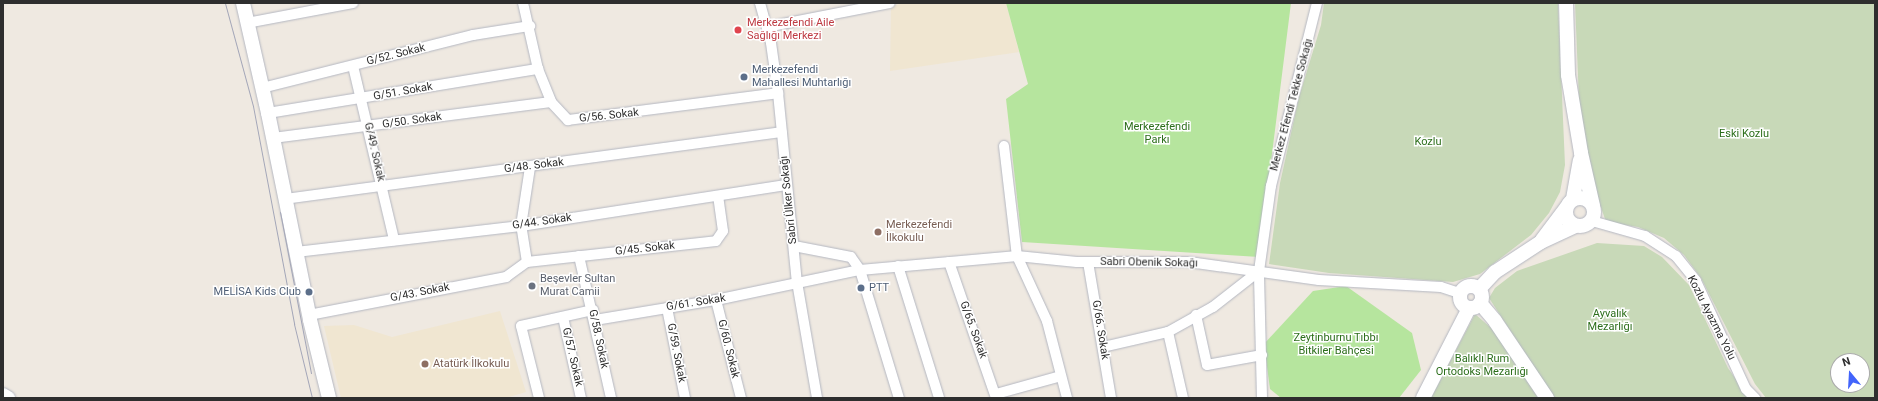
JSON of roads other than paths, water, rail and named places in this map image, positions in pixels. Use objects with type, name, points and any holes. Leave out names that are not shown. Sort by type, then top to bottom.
[{"type":"street","points":[[243,3],[268,113],[309,315],[329,398]]},
{"type":"street","points":[[247,23],[353,3]]},
{"type":"street","name":"G/56. Sokak","points":[[523,3],[530,26],[538,69],[551,102],[568,120],[778,93]]},
{"type":"street","name":"Sabri Ülker Sokağı","points":[[760,3],[767,27],[778,93],[786,185],[797,282],[817,398]]},
{"type":"street","points":[[767,27],[890,3]]},
{"type":"street","name":"Merkez Efendi Tekke Sokağı","points":[[1262,398],[1259,271],[1271,186],[1317,3]]},
{"type":"street","points":[[1479,289],[1495,272],[1541,242],[1576,226],[1585,226],[1592,221],[1595,213],[1581,153],[1568,75],[1566,3]]},
{"type":"street","name":"G/52. Sokak","points":[[262,88],[473,35],[530,26]]},
{"type":"street","name":"G/49. Sokak","points":[[353,66],[394,240]]},
{"type":"street","name":"G/51. Sokak","points":[[268,113],[362,99],[538,69]]},
{"type":"street","name":"G/50. Sokak","points":[[273,138],[368,127],[551,102]]},
{"type":"street","name":"G/48. Sokak","points":[[285,199],[782,132]]},
{"type":"street","points":[[1004,146],[1018,256],[1047,321],[1067,398]]},
{"type":"street","points":[[1576,226],[1566,217],[1581,153]]},
{"type":"street","points":[[527,262],[521,226],[530,167]]},
{"type":"street","name":"G/44. Sokak","points":[[296,252],[521,226],[786,185]]},
{"type":"street","name":"G/45. Sokak","points":[[527,262],[716,241],[723,231],[718,196]]},
{"type":"street","points":[[1541,242],[1569,204],[1587,199],[1593,206]]},
{"type":"street","name":"Kozlu Ayazma Yolu","points":[[1592,221],[1645,236],[1676,256],[1696,281],[1746,389],[1755,398]]},
{"type":"street","points":[[794,246],[851,257],[860,270],[898,398]]},
{"type":"street","name":"G/58. Sokak","points":[[579,256],[594,315],[611,398]]},
{"type":"street","name":"Sabri Obenik Sokağı","points":[[860,270],[1018,256],[1088,262],[1189,262],[1319,280],[1441,287],[1460,293]]},
{"type":"street","name":"G/43. Sokak","points":[[309,315],[506,277],[527,262]]},
{"type":"street","name":"G/65. Sokak","points":[[949,262],[996,396]]},
{"type":"street","name":"G/66. Sokak","points":[[1088,262],[1111,398]]},
{"type":"street","points":[[898,266],[939,398]]},
{"type":"street","name":"G/61. Sokak","points":[[594,315],[667,308],[716,300],[860,270]]},
{"type":"street","points":[[1103,347],[1168,332],[1196,315],[1213,307],[1259,271]]},
{"type":"street","points":[[1423,398],[1474,305],[1482,296],[1479,289],[1469,285],[1460,293],[1460,301],[1474,305],[1500,328],[1547,398]]},
{"type":"street","name":"G/60. Sokak","points":[[716,300],[741,398]]},
{"type":"street","name":"G/59. Sokak","points":[[667,308],[684,398]]},
{"type":"street","name":"G/57. Sokak","points":[[539,398],[521,326],[563,317],[594,315]]},
{"type":"street","points":[[1196,315],[1207,365],[1262,355]]},
{"type":"street","name":"G/57. Sokak","points":[[563,317],[581,398]]},
{"type":"street","points":[[1168,332],[1183,398]]},
{"type":"street","points":[[996,396],[1061,376]]},
{"type":"street","points":[[3,395],[8,398]]},
{"type":"tram line","points":[[225,3],[253,106],[294,324],[312,398]]},
{"type":"tram line","points":[[280,212],[311,373]]},
{"type":"place","name":"Merkezefendi Aile Sağlığı Merkezi","points":[[738,30]]},
{"type":"place","name":"Merkezefendi Mahallesi Muhtarlığı","points":[[744,77]]},
{"type":"place","name":"Merkezefendi İlkokulu","points":[[878,232]]},
{"type":"place","name":"Beşevler Sultan Murat Camii","points":[[532,286]]},
{"type":"place","name":"PTT","points":[[861,288]]},
{"type":"place","name":"MELİSA Kids Club","points":[[309,292]]},
{"type":"place","name":"Atatürk İlkokulu","points":[[425,364]]},
{"type":"park label","name":"Merkezefendi Parkı","points":[[1157,134]]},
{"type":"park label","name":"Eski Kozlu","points":[[1744,134]]},
{"type":"park label","name":"Kozlu","points":[[1428,142]]},
{"type":"park label","name":"Ayvalık Mezarlığı","points":[[1610,321]]},
{"type":"park label","name":"Zeytinburnu Tıbbı Bitkiler Bahçesi","points":[[1336,345]]},
{"type":"park label","name":"Balıklı Rum Ortodoks Mezarlığı","points":[[1482,366]]}]
